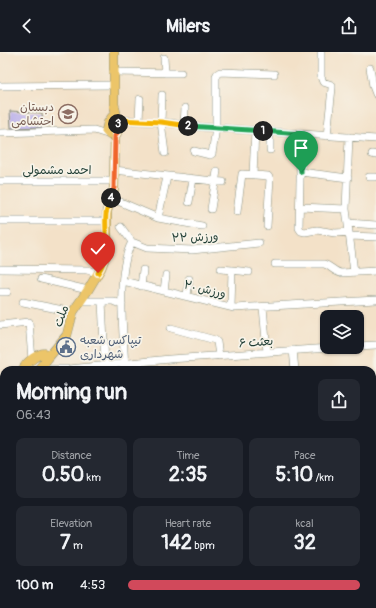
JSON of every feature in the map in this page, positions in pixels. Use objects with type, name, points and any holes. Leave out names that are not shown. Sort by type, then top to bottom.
[{"type":"main road","name":"ملت","points":[[45,355],[60,345],[67,335],[73,312],[98,273],[105,257],[107,246],[107,212],[114,188],[112,135],[118,128],[113,120],[114,52]]},
{"type":"main road","points":[[25,366],[32,360],[45,355]]},
{"type":"main road","points":[[40,366],[45,355]]},
{"type":"street","points":[[321,52],[321,77],[323,82],[332,85],[327,136]]},
{"type":"street","points":[[164,58],[165,72]]},
{"type":"street","points":[[370,68],[376,94]]},
{"type":"street","points":[[113,72],[181,73]]},
{"type":"street","points":[[194,151],[210,155],[212,154],[216,128],[217,74],[220,72],[274,74]]},
{"type":"street","points":[[0,86],[113,85]]},
{"type":"street","points":[[162,95],[161,122],[165,153]]},
{"type":"street","points":[[139,120],[140,99]]},
{"type":"street","points":[[184,125],[185,108]]},
{"type":"street","points":[[94,130],[113,120],[139,120],[216,128],[376,139]]},
{"type":"street","points":[[0,133],[94,130],[112,135]]},
{"type":"street","points":[[253,175],[255,131]]},
{"type":"street","points":[[270,132],[270,150]]},
{"type":"street","points":[[300,134],[301,172],[299,228],[305,232],[317,230],[376,237]]},
{"type":"street","points":[[349,137],[346,209],[354,272]]},
{"type":"street","points":[[114,170],[223,182]]},
{"type":"street","points":[[211,209],[217,171]]},
{"type":"street","points":[[301,172],[348,178]]},
{"type":"street","points":[[237,212],[242,174],[270,177],[267,226]]},
{"type":"street","points":[[158,218],[167,176]]},
{"type":"street","points":[[189,202],[193,179]]},
{"type":"street","name":"احمد مشمولی","points":[[0,181],[114,181]]},
{"type":"street","points":[[111,198],[158,218],[202,226]]},
{"type":"street","points":[[300,207],[346,209]]},
{"type":"street","points":[[0,221],[106,221]]},
{"type":"street","points":[[348,223],[376,225]]},
{"type":"street","points":[[121,227],[132,242],[127,251],[123,282],[122,305],[125,366]]},
{"type":"street","name":"ورزش ۲۲","points":[[132,242],[147,248],[192,250],[260,243]]},
{"type":"street","points":[[275,264],[324,264],[330,266],[338,273],[376,271]]},
{"type":"street","points":[[0,269],[87,270],[98,273]]},
{"type":"street","points":[[221,269],[249,272]]},
{"type":"street","points":[[141,286],[142,270]]},
{"type":"street","points":[[231,307],[232,270]]},
{"type":"street","points":[[164,291],[166,275]]},
{"type":"street","points":[[187,296],[189,279]]},
{"type":"street","points":[[41,280],[88,290]]},
{"type":"street","name":"ورزش ۲۰","points":[[123,282],[231,307],[263,307],[376,300]]},
{"type":"street","points":[[81,301],[113,301],[122,305]]},
{"type":"street","points":[[102,301],[105,365]]},
{"type":"street","points":[[22,302],[73,312]]},
{"type":"street","points":[[263,307],[267,352]]},
{"type":"street","points":[[0,325],[29,322],[32,360]]},
{"type":"street","points":[[171,328],[215,340],[217,342],[219,356]]},
{"type":"street","points":[[364,346],[376,345]]},
{"type":"street","name":"بعثت ۶","points":[[131,366],[170,359],[320,348]]},
{"type":"street","points":[[293,350],[295,366]]},
{"type":"street","name":"بعثت ۶","points":[[95,366],[115,366]]},
{"type":"building","points":[[10,111],[42,113],[43,127],[11,128]]},
{"type":"place","name":"دبستان احتشامی","points":[[68,114]]},
{"type":"place","name":"تیپاکس شعبه شهرداری","points":[[66,347]]},
{"type":"route","points":[[98,273],[105,257],[107,246],[106,221],[114,188],[115,136],[118,128],[118,120],[161,122],[202,127],[300,134],[301,172]]}]
